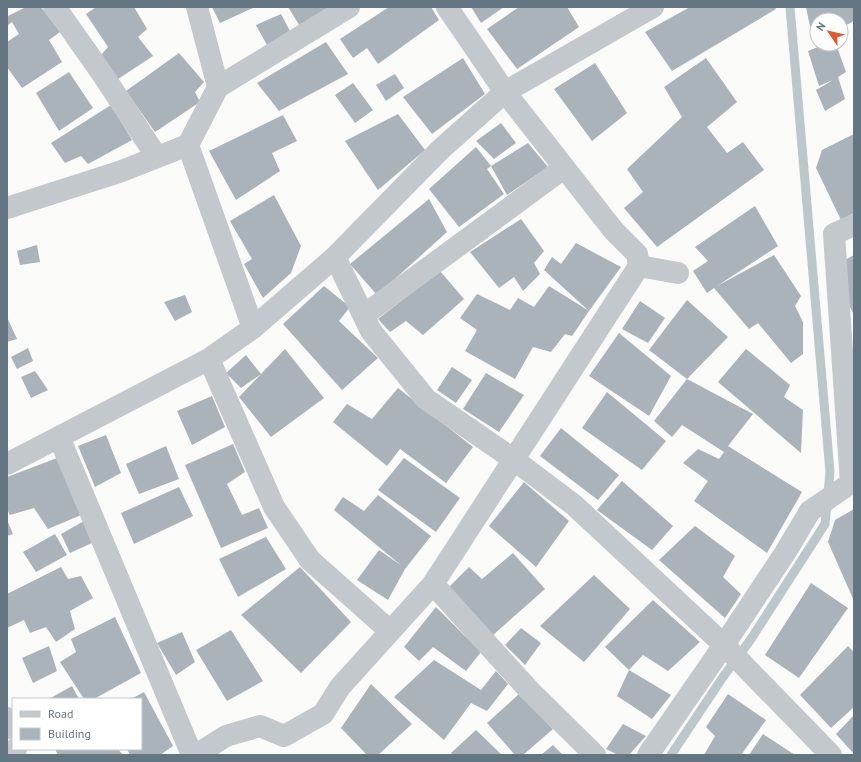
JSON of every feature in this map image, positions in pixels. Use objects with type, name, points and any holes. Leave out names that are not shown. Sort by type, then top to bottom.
[{"type":"street","points":[[54,7],[103,75],[157,157]]},
{"type":"street","points":[[197,7],[218,87]]},
{"type":"street","points":[[7,208],[119,172],[188,145],[218,87],[349,7]]},
{"type":"street","points":[[196,755],[226,736],[260,726],[284,736],[323,714],[340,687],[433,584],[640,266],[637,254],[614,231],[505,92],[447,7]]},
{"type":"street","points":[[7,464],[209,359],[253,328],[335,258],[441,149],[505,92],[653,7]]},
{"type":"street","points":[[188,145],[253,328]]},
{"type":"street","points":[[364,315],[564,168]]},
{"type":"street","points":[[648,755],[724,645],[785,553],[810,512],[851,483],[834,234],[854,225]]},
{"type":"street","points":[[335,258],[371,331],[426,399],[574,505],[724,645],[831,755]]},
{"type":"street","points":[[640,266],[678,273]]},
{"type":"street","points":[[209,359],[274,507],[310,560],[390,631]]},
{"type":"street","points":[[59,437],[192,755]]},
{"type":"street","points":[[433,584],[529,690],[595,755]]},
{"type":"street","points":[[7,718],[12,727]]},
{"type":"building","points":[[26,7],[41,7],[60,32],[49,40],[62,62],[22,88],[7,67],[7,42],[19,34],[12,22],[7,26],[7,14],[8,16]]},
{"type":"building","points":[[96,7],[134,7],[147,29],[138,37],[153,56],[118,79],[101,55],[108,47],[86,14]]},
{"type":"building","points":[[212,7],[255,7],[220,23]]},
{"type":"building","points":[[288,7],[336,7],[301,28]]},
{"type":"building","points":[[389,7],[431,7],[439,20],[378,64],[367,48],[353,58],[340,39]]},
{"type":"building","points":[[471,7],[504,7],[481,23]]},
{"type":"building","points":[[519,7],[567,7],[579,27],[517,69],[487,29]]},
{"type":"building","points":[[690,7],[775,7],[776,9],[672,71],[645,32]]},
{"type":"building","points":[[806,7],[854,7],[854,21],[849,24],[849,12],[809,12],[809,22]]},
{"type":"building","points":[[281,14],[292,35],[268,47],[256,25]]},
{"type":"building","points":[[326,42],[348,74],[279,111],[257,83]]},
{"type":"building","points":[[808,51],[839,52],[846,72],[838,77],[845,99],[825,111],[816,90],[833,80],[819,86]]},
{"type":"building","points":[[179,53],[204,82],[195,92],[200,102],[155,132],[126,91]]},
{"type":"building","points":[[463,58],[485,94],[432,134],[403,97]]},
{"type":"building","points":[[706,58],[737,102],[707,127],[727,153],[743,142],[764,170],[657,247],[624,208],[643,192],[627,169],[682,117],[664,87]]},
{"type":"building","points":[[595,63],[627,113],[592,141],[554,89]]},
{"type":"building","points":[[69,72],[93,108],[59,131],[36,93]]},
{"type":"building","points":[[395,74],[404,88],[386,101],[376,85]]},
{"type":"building","points":[[353,83],[373,110],[355,123],[335,95]]},
{"type":"building","points":[[111,105],[132,140],[88,164],[81,156],[65,163],[51,143]]},
{"type":"building","points":[[398,114],[425,150],[378,190],[345,141]]},
{"type":"building","points":[[283,115],[297,141],[272,153],[280,171],[236,200],[209,151]]},
{"type":"building","points":[[501,123],[516,143],[494,159],[476,141]]},
{"type":"building","points":[[854,134],[854,213],[841,220],[816,168],[822,150]]},
{"type":"building","points":[[528,143],[548,167],[507,195],[491,166]]},
{"type":"building","points":[[476,147],[491,166],[487,169],[504,194],[459,227],[429,189]]},
{"type":"building","points":[[274,195],[301,246],[291,273],[263,298],[244,264],[252,259],[230,221]]},
{"type":"building","points":[[429,199],[447,232],[377,295],[350,264]]},
{"type":"building","points":[[755,206],[778,246],[717,286],[774,255],[801,296],[795,306],[803,322],[803,354],[791,363],[758,323],[749,329],[714,288],[707,293],[693,271],[708,261],[695,247]]},
{"type":"building","points":[[521,219],[544,251],[534,263],[540,274],[523,291],[514,277],[499,288],[470,252]]},
{"type":"building","points":[[576,243],[621,267],[589,311],[544,270],[552,257],[561,264]]},
{"type":"building","points":[[37,245],[40,262],[20,265],[17,251]]},
{"type":"building","points":[[854,255],[854,315],[848,303],[843,261]]},
{"type":"building","points":[[440,271],[464,299],[423,335],[406,321],[390,332],[378,319]]},
{"type":"building","points":[[324,286],[350,307],[339,321],[378,358],[342,390],[283,324]]},
{"type":"building","points":[[549,286],[589,311],[572,336],[565,334],[551,352],[533,347],[515,379],[465,351],[477,330],[460,318],[477,294],[510,310],[518,298],[534,307]]},
{"type":"building","points":[[185,295],[192,312],[175,321],[164,302]]},
{"type":"building","points":[[687,300],[728,337],[687,379],[649,350]]},
{"type":"building","points":[[640,301],[665,318],[648,343],[622,329]]},
{"type":"building","points":[[7,317],[17,339],[7,342]]},
{"type":"building","points":[[619,333],[671,376],[649,416],[589,376]]},
{"type":"building","points":[[28,348],[33,361],[17,369],[11,357]]},
{"type":"building","points":[[285,349],[324,398],[271,437],[239,397]]},
{"type":"building","points":[[746,349],[790,385],[784,397],[803,410],[801,453],[718,382]]},
{"type":"building","points":[[246,355],[261,374],[241,388],[226,373]]},
{"type":"building","points":[[452,367],[472,380],[456,403],[437,390]]},
{"type":"building","points":[[35,371],[48,390],[31,398],[21,377]]},
{"type":"building","points":[[486,373],[524,395],[499,432],[463,409]]},
{"type":"building","points":[[687,379],[753,414],[728,446],[802,492],[767,553],[694,501],[708,481],[683,463],[698,449],[719,459],[724,452],[682,425],[672,437],[654,421]]},
{"type":"building","points":[[398,388],[473,447],[446,483],[400,449],[387,466],[333,422],[347,404],[372,419]]},
{"type":"building","points":[[607,392],[666,441],[642,470],[582,428]]},
{"type":"building","points":[[212,396],[225,427],[192,445],[177,411]]},
{"type":"building","points":[[561,428],[619,475],[598,500],[540,456]]},
{"type":"building","points":[[106,435],[121,473],[95,487],[78,446]]},
{"type":"building","points":[[233,444],[245,472],[227,484],[242,515],[259,508],[268,528],[221,548],[185,465]]},
{"type":"building","points":[[166,446],[179,479],[139,494],[126,464]]},
{"type":"building","points":[[57,458],[81,515],[48,529],[34,508],[10,515],[7,509],[7,477]]},
{"type":"building","points":[[404,458],[460,498],[436,532],[378,490]]},
{"type":"building","points":[[622,481],[673,526],[652,550],[597,510]]},
{"type":"building","points":[[524,482],[569,521],[536,567],[489,526]]},
{"type":"building","points":[[179,487],[193,516],[134,544],[121,513]]},
{"type":"building","points":[[378,495],[431,536],[405,569],[388,600],[357,580],[379,550],[402,566],[334,510],[343,497],[364,511]]},
{"type":"building","points":[[854,509],[854,601],[828,542],[835,520]]},
{"type":"building","points":[[7,520],[13,534],[7,536]]},
{"type":"building","points":[[84,521],[92,543],[70,553],[61,534]]},
{"type":"building","points":[[695,526],[735,556],[723,577],[741,594],[725,618],[659,560]]},
{"type":"building","points":[[55,534],[67,555],[36,572],[23,552]]},
{"type":"building","points":[[266,537],[286,569],[238,597],[219,559]]},
{"type":"building","points":[[513,553],[545,589],[493,635],[449,587],[469,567],[482,579]]},
{"type":"building","points":[[61,567],[68,579],[81,576],[93,598],[70,611],[75,629],[56,642],[46,627],[30,633],[24,620],[7,628],[7,594]]},
{"type":"building","points":[[300,567],[351,622],[301,673],[241,615]]},
{"type":"building","points":[[594,575],[630,609],[584,662],[540,626]]},
{"type":"building","points":[[811,583],[848,608],[799,678],[765,655]]},
{"type":"building","points":[[653,600],[700,642],[668,671],[643,655],[629,670],[605,647]]},
{"type":"building","points":[[436,607],[481,652],[466,671],[433,647],[419,661],[404,647]]},
{"type":"building","points":[[115,617],[141,673],[96,698],[83,698],[60,662],[76,652],[71,639]]},
{"type":"building","points":[[521,628],[541,643],[525,665],[505,645]]},
{"type":"building","points":[[231,630],[263,681],[227,701],[196,650]]},
{"type":"building","points":[[182,632],[195,662],[176,675],[157,643]]},
{"type":"building","points":[[49,646],[57,671],[33,683],[22,658]]},
{"type":"building","points":[[848,646],[854,652],[854,707],[831,728],[800,695]]},
{"type":"building","points":[[434,660],[481,690],[496,671],[508,684],[487,711],[471,703],[444,740],[394,697]]},
{"type":"building","points":[[629,670],[671,695],[652,719],[617,696]]},
{"type":"building","points":[[371,684],[412,724],[378,755],[367,755],[341,728]]},
{"type":"building","points":[[72,686],[78,698],[51,698]]},
{"type":"building","points":[[144,692],[173,746],[160,755],[130,755],[128,750],[142,750],[142,698],[133,698]]},
{"type":"building","points":[[519,694],[553,729],[523,755],[515,755],[487,723]]},
{"type":"building","points":[[728,694],[766,720],[741,755],[704,755],[715,736],[706,727]]},
{"type":"building","points":[[854,715],[854,754],[836,734]]},
{"type":"building","points":[[623,724],[646,736],[629,755],[618,755],[606,749]]},
{"type":"building","points":[[476,730],[502,755],[453,755],[451,753]]},
{"type":"building","points":[[763,734],[795,755],[749,755]]},
{"type":"building","points":[[553,745],[563,755],[541,755]]},
{"type":"building","points":[[56,750],[119,750],[123,755],[58,755]]},
{"type":"waterway","points":[[671,755],[723,677],[751,639],[825,524],[830,472],[790,7]]}]
